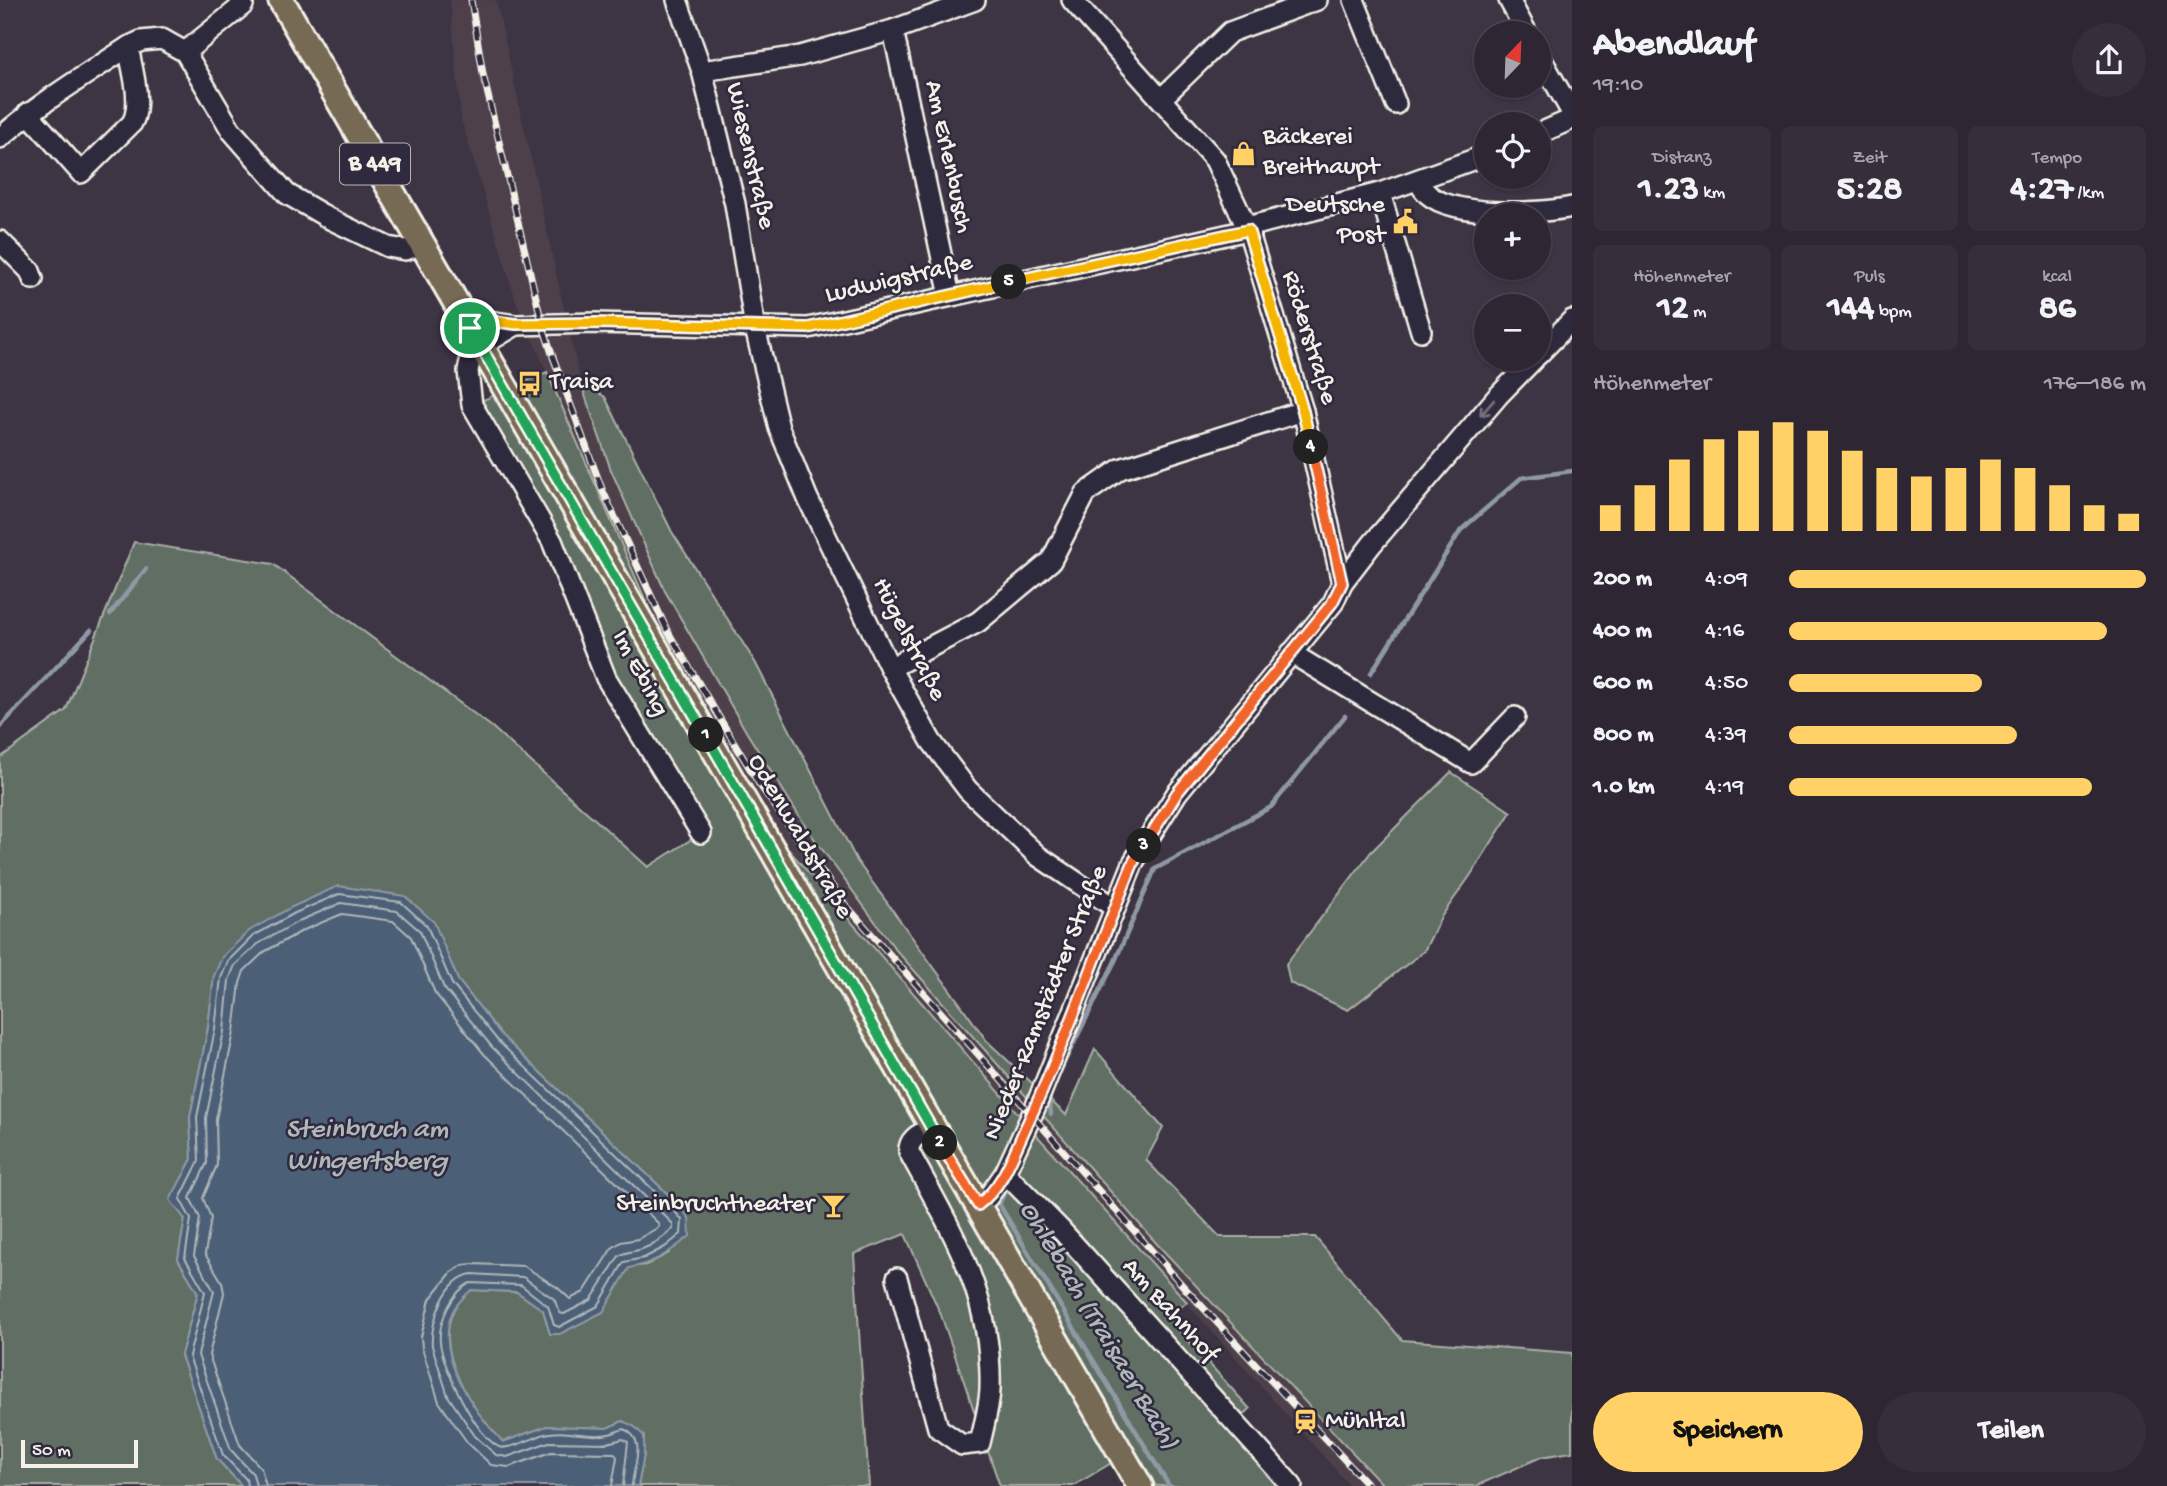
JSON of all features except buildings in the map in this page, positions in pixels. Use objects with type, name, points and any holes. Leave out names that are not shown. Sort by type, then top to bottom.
[{"type":"main road","name":"Odenwaldstraße","points":[[281,0],[1140,1486]]},
{"type":"street","points":[[185,52],[243,5],[240,0]]},
{"type":"street","name":"Wiesenstraße","points":[[677,0],[702,71],[735,204],[755,328]]},
{"type":"street","points":[[702,71],[800,55],[893,30],[975,0]]},
{"type":"street","name":"Röderstraße","points":[[1072,0],[1214,160],[1248,230],[1303,411],[1342,583]]},
{"type":"street","points":[[1161,99],[1230,32],[1317,0]]},
{"type":"street","points":[[1354,0],[1396,104]]},
{"type":"street","points":[[1509,0],[1520,21]]},
{"type":"street","name":"Am Erlenbusch","points":[[893,30],[950,296]]},
{"type":"street","points":[[0,138],[28,113],[128,47],[141,41],[162,39],[185,52],[231,130],[287,194],[332,220],[388,247],[405,250],[422,245]]},
{"type":"street","points":[[28,113],[81,173],[136,116],[134,78],[128,47]]},
{"type":"street","points":[[1551,76],[1572,113]]},
{"type":"street","points":[[1551,128],[1572,119]]},
{"type":"street","name":"Ludwigstraße","points":[[475,337],[480,323],[489,321],[516,324],[808,328],[1248,230],[1255,225],[1380,193],[1474,159]]},
{"type":"street","points":[[1419,180],[1424,191],[1438,200],[1482,211],[1520,213],[1572,207]]},
{"type":"street","points":[[1380,193],[1421,331]]},
{"type":"street","points":[[0,241],[30,271],[33,279]]},
{"type":"street","points":[[1551,342],[1572,320]]},
{"type":"street","name":"Hügelstraße","points":[[755,328],[779,428],[808,499],[890,668],[931,741],[968,790],[1038,856],[1115,908]]},
{"type":"street","name":"Im Ebing","points":[[475,337],[468,368],[472,405],[552,541],[606,678],[701,832]]},
{"type":"street","name":"Nieder-Ramstädter Straße","points":[[978,1205],[988,1197],[1005,1173],[1047,1080],[1134,861],[1177,793],[1332,603],[1342,583],[1372,544],[1440,462],[1522,371]]},
{"type":"street","points":[[890,668],[978,622],[1051,561],[1086,493],[1120,468],[1303,411]]},
{"type":"street","points":[[1292,653],[1471,763],[1515,717]]},
{"type":"street","points":[[897,1278],[939,1428],[962,1446],[980,1443],[990,1392],[988,1339],[982,1305],[958,1243],[909,1152],[911,1140],[931,1128]]},
{"type":"street","name":"Am Bahnhof","points":[[1005,1173],[1062,1231],[1292,1486]]},
{"type":"shaded area","points":[[450,0],[496,0],[580,381],[611,470],[665,591],[747,733],[808,830],[896,950],[1158,1245],[1384,1486],[1350,1486],[1041,1140],[788,849],[657,627],[516,301],[461,119]]},
{"type":"green space","points":[[547,372],[657,627],[788,849],[1041,1140],[1187,1302],[1168,1318],[1250,1409],[1228,1430],[1279,1486],[1156,1486],[1133,1450],[1073,1486],[1000,1486],[941,1315],[905,1234],[854,1254],[869,1486],[638,1486],[644,1454],[623,1421],[607,1428],[547,1426],[503,1442],[469,1399],[453,1363],[448,1328],[456,1306],[470,1290],[517,1292],[543,1310],[550,1334],[603,1312],[629,1267],[646,1265],[669,1253],[675,1201],[503,1037],[458,980],[433,922],[214,976],[208,1028],[190,1117],[192,1159],[171,1200],[185,1219],[178,1259],[198,1293],[181,1355],[217,1459],[242,1486],[0,1486],[0,758],[66,710],[134,542],[273,564],[492,727],[648,867],[701,833],[606,678],[552,541],[472,405]]},
{"type":"green space","points":[[580,381],[605,397],[672,532],[755,662],[857,861],[987,1041],[1066,1115],[1095,1049],[1163,1128],[1146,1160],[1220,1237],[1315,1237],[1402,1340],[1572,1353],[1572,1452],[1541,1457],[1476,1486],[1384,1486],[1158,1245],[896,950],[808,830],[747,733],[665,591],[611,470]]},
{"type":"green space","points":[[1451,772],[1511,812],[1441,917],[1424,951],[1348,1010],[1290,983],[1286,964],[1371,852]]},
{"type":"water","name":"Steinbruch am Wingertsberg","points":[[338,886],[405,896],[434,922],[458,980],[503,1037],[675,1201],[689,1218],[690,1236],[661,1256],[629,1268],[603,1312],[560,1334],[550,1334],[543,1310],[517,1292],[471,1290],[454,1308],[448,1328],[452,1363],[460,1381],[480,1415],[503,1442],[547,1426],[607,1428],[623,1421],[644,1436],[644,1454],[638,1486],[242,1486],[217,1459],[181,1355],[198,1293],[178,1259],[185,1219],[170,1200],[192,1159],[190,1117],[208,1028],[214,976],[222,957],[249,931]]},
{"type":"waterway","name":"Ohlebach (Traisaer Bach)","points":[[1371,673],[1461,530],[1521,478],[1572,471]]},
{"type":"waterway","points":[[110,614],[146,569]]},
{"type":"waterway","points":[[0,727],[91,630]]},
{"type":"waterway","name":"Ohlebach (Traisaer Bach)","points":[[1057,1077],[1115,961],[1155,869],[1271,807],[1345,716]]},
{"type":"waterway","name":"Ohlebach (Traisaer Bach)","points":[[1049,1094],[1051,1114]]},
{"type":"waterway","name":"Ohlebach (Traisaer Bach)","points":[[1007,1188],[999,1204],[1169,1486]]},
{"type":"railway","points":[[471,0],[483,74],[542,323],[553,357],[602,489],[667,630],[759,784],[845,904],[1184,1287],[1369,1486]]},
{"type":"place","name":"Bäckerei Breithaupt","points":[[1243,153]]},
{"type":"place","name":"Deutsche Post","points":[[1405,221]]},
{"type":"place","name":"Traisa","points":[[530,383]]},
{"type":"place","name":"Steinbruchtheater","points":[[834,1205]]},
{"type":"place","name":"Mühltal","points":[[1305,1422]]},
{"type":"route","points":[[1248,230],[1303,411],[1342,583],[1332,603],[1177,793],[1134,861],[1035,1108],[1005,1173],[988,1197],[978,1205],[931,1128],[470,328],[492,321],[516,324],[808,328],[1248,230]]}]
